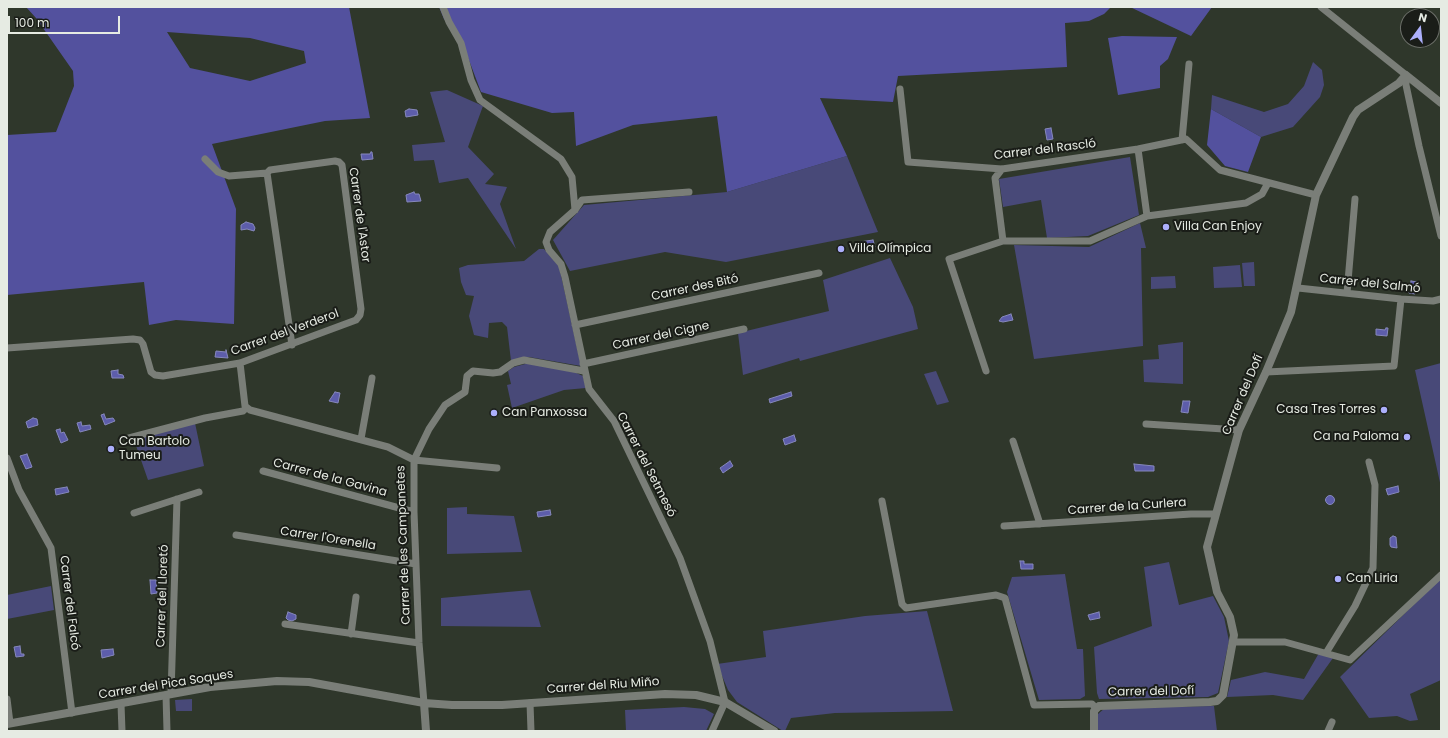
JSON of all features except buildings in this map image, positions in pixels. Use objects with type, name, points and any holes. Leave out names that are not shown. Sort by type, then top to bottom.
[{"type":"street","points":[[443,7],[449,22],[461,43],[471,80],[480,100],[561,159],[572,177],[575,210]]},
{"type":"street","points":[[1321,7],[1441,103]]},
{"type":"street","points":[[1189,64],[1182,140],[1186,140],[1220,170],[1316,195]]},
{"type":"street","points":[[1406,75],[1406,85],[1419,146],[1441,236]]},
{"type":"street","name":"Carrer del Dofí","points":[[1094,731],[1093,716],[1096,708],[1105,704],[1210,702],[1217,701],[1223,695],[1234,642],[1230,617],[1217,592],[1207,547],[1239,430],[1266,372],[1289,317],[1298,288],[1316,195],[1356,113],[1400,83],[1406,75]]},
{"type":"street","name":"Carrer del Rascló","points":[[900,89],[908,162],[1002,170],[1138,149],[1182,140]]},
{"type":"street","points":[[1138,149],[1147,216]]},
{"type":"street","name":"Carrer de l'Astor","points":[[205,159],[218,172],[229,176],[267,173],[270,170],[336,161],[342,165],[361,309],[360,315],[356,320]]},
{"type":"street","points":[[1002,170],[995,178],[1003,241]]},
{"type":"street","points":[[267,173],[292,345]]},
{"type":"street","points":[[986,371],[949,259],[1003,241],[1090,241],[1147,216],[1246,203],[1262,194],[1268,183]]},
{"type":"street","points":[[575,210],[582,200],[689,192]]},
{"type":"street","points":[[1346,293],[1355,199]]},
{"type":"street","name":"Carrer del Setmesó","points":[[575,210],[550,232],[546,242],[549,250],[562,264],[589,389],[614,421],[680,558],[710,641],[725,702]]},
{"type":"street","name":"Carrer des Bitó","points":[[575,325],[819,273]]},
{"type":"street","name":"Carrer del Salmó","points":[[1298,288],[1401,299],[1433,301],[1441,299]]},
{"type":"street","points":[[1266,372],[1394,366],[1401,299]]},
{"type":"street","name":"Carrer del Verderol","points":[[7,348],[133,338],[140,340],[143,344],[151,372],[155,376],[163,376],[240,363],[356,320]]},
{"type":"street","name":"Carrer del Cigne","points":[[583,364],[744,329]]},
{"type":"street","points":[[497,468],[414,460],[429,429],[445,405],[465,392],[469,373],[473,371],[493,373],[500,372],[513,363],[524,360],[584,371]]},
{"type":"street","points":[[129,438],[205,418],[243,411],[246,408],[240,363]]},
{"type":"street","points":[[361,439],[372,378]]},
{"type":"street","name":"Carrer de les Campanetes","points":[[246,408],[388,447],[414,460],[414,512],[419,643],[426,731]]},
{"type":"street","points":[[1146,424],[1239,430]]},
{"type":"street","points":[[1013,441],[1040,524]]},
{"type":"street","name":"Carrer del Falcó","points":[[7,458],[19,490],[51,548],[72,713]]},
{"type":"street","points":[[1326,653],[1355,606],[1373,568],[1375,485],[1369,462]]},
{"type":"street","name":"Carrer de la Gavina","points":[[263,471],[414,512]]},
{"type":"street","points":[[134,514],[199,492]]},
{"type":"street","name":"Carrer del Lloretó","points":[[167,731],[177,499]]},
{"type":"street","name":"Carrer del Dofí","points":[[882,501],[902,604],[906,608],[996,595],[1005,598],[1034,705],[1092,704],[1096,708]]},
{"type":"street","name":"Carrer de la Curlera","points":[[1004,526],[1191,514],[1215,514]]},
{"type":"street","name":"Carrer l'Orenella","points":[[236,535],[416,564]]},
{"type":"street","points":[[1234,642],[1286,642],[1350,660],[1441,575]]},
{"type":"street","points":[[351,634],[356,597]]},
{"type":"street","points":[[285,624],[419,643]]},
{"type":"street","name":"Carrer del Pica Soques","points":[[9,724],[210,687],[277,681],[309,682],[424,703]]},
{"type":"street","name":"Carrer del Riu Miño","points":[[424,703],[467,705],[530,703],[678,694],[725,702],[774,731]]},
{"type":"street","points":[[7,699],[9,724]]},
{"type":"street","points":[[712,731],[725,702]]},
{"type":"street","points":[[530,703],[531,731]]},
{"type":"street","points":[[121,704],[122,731]]},
{"type":"street","points":[[1328,731],[1332,722]]},
{"type":"shaded area","points":[[26,7],[349,7],[370,118],[325,121],[212,144],[236,209],[234,324],[176,320],[149,325],[144,282],[7,295],[7,135],[56,132],[74,86],[73,71],[36,18]],"holes":[[[167,32],[250,38],[304,51],[306,63],[250,81],[190,68]]]},
{"type":"shaded area","points":[[439,7],[1111,7],[1104,14],[1089,21],[1065,23],[1067,67],[898,76],[893,102],[820,98],[847,156],[727,192],[717,116],[633,125],[576,146],[574,112],[552,113],[481,92],[461,39],[444,19]]},
{"type":"shaded area","points":[[1130,7],[1212,7],[1191,36]]},
{"type":"shaded area","points":[[1122,36],[1177,37],[1168,59],[1160,66],[1160,88],[1118,95],[1108,38]]},
{"type":"shaded area","points":[[1313,62],[1322,70],[1324,85],[1320,97],[1293,127],[1261,137],[1211,109],[1212,95],[1264,112],[1288,104],[1304,86]]},
{"type":"shaded area","points":[[447,90],[483,106],[468,147],[494,174],[485,184],[507,187],[500,204],[516,249],[468,178],[439,183],[434,160],[414,161],[412,145],[445,142],[430,92]]},
{"type":"shaded area","points":[[409,109],[417,110],[418,115],[406,117],[405,111]]},
{"type":"shaded area","points":[[1211,109],[1261,137],[1248,172],[1225,166],[1207,145]]},
{"type":"shaded area","points":[[1051,128],[1053,139],[1047,140],[1045,129]]},
{"type":"shaded area","points":[[371,152],[373,159],[362,160],[361,154],[370,154]]},
{"type":"shaded area","points":[[847,156],[878,232],[726,262],[665,252],[570,271],[553,240],[584,205],[727,192]]},
{"type":"shaded area","points":[[1130,157],[1139,215],[1088,236],[1047,238],[1041,200],[1003,207],[999,179]]},
{"type":"shaded area","points":[[414,192],[415,194],[419,194],[421,201],[407,202],[406,195]]},
{"type":"shaded area","points":[[246,222],[253,224],[255,228],[254,231],[247,229],[241,230],[241,225]]},
{"type":"shaded area","points":[[1140,223],[1146,248],[1141,248],[1143,346],[1034,359],[1014,245],[1089,247]]},
{"type":"shaded area","points":[[873,240],[875,247],[862,248],[860,242]]},
{"type":"shaded area","points":[[539,249],[544,249],[559,266],[581,366],[529,357],[511,361],[507,327],[502,322],[489,323],[488,338],[474,335],[469,316],[474,296],[466,295],[461,282],[459,268],[468,265],[524,261]]},
{"type":"shaded area","points":[[890,258],[913,307],[918,329],[800,361],[799,358],[743,375],[738,333],[829,311],[823,280]]},
{"type":"shaded area","points":[[1254,262],[1255,286],[1244,286],[1242,263]]},
{"type":"shaded area","points":[[1240,265],[1242,287],[1214,288],[1213,267]]},
{"type":"shaded area","points":[[1175,276],[1176,288],[1151,289],[1151,277]]},
{"type":"shaded area","points":[[1411,281],[1417,282],[1415,294],[1409,293]]},
{"type":"shaded area","points":[[1011,314],[1013,320],[1003,322],[999,321],[1002,317]]},
{"type":"shaded area","points":[[1388,328],[1387,336],[1376,335],[1376,329],[1385,330]]},
{"type":"shaded area","points":[[1183,342],[1183,384],[1144,382],[1143,360],[1159,359],[1158,345]]},
{"type":"shaded area","points":[[226,350],[228,358],[215,357],[216,351],[226,352]]},
{"type":"shaded area","points":[[529,363],[572,371],[583,376],[586,388],[564,390],[512,408],[507,385],[511,384],[508,371],[514,367]]},
{"type":"shaded area","points":[[1441,363],[1441,487],[1415,370]]},
{"type":"shaded area","points":[[118,370],[118,374],[123,375],[124,378],[112,378],[111,371]]},
{"type":"shaded area","points":[[936,371],[949,402],[937,405],[924,374]]},
{"type":"shaded area","points":[[335,392],[340,393],[338,403],[329,401]]},
{"type":"shaded area","points":[[791,392],[792,396],[770,403],[769,399]]},
{"type":"shaded area","points":[[1183,401],[1190,401],[1188,413],[1181,412]]},
{"type":"shaded area","points":[[104,414],[106,419],[113,418],[115,421],[105,425],[101,415]]},
{"type":"shaded area","points":[[33,418],[37,419],[38,425],[28,428],[26,422]]},
{"type":"shaded area","points":[[81,422],[82,426],[90,425],[91,429],[80,432],[77,423]]},
{"type":"shaded area","points":[[195,423],[204,466],[148,480],[134,440]]},
{"type":"shaded area","points":[[60,429],[61,433],[64,432],[68,440],[61,443],[56,430]]},
{"type":"shaded area","points":[[794,435],[796,441],[785,445],[783,439]]},
{"type":"shaded area","points":[[27,454],[32,467],[26,469],[20,456]]},
{"type":"shaded area","points":[[730,461],[733,466],[723,473],[720,468]]},
{"type":"shaded area","points":[[1134,464],[1154,466],[1154,471],[1135,471]]},
{"type":"shaded area","points":[[1398,486],[1399,492],[1388,495],[1386,489]]},
{"type":"shaded area","points":[[67,487],[69,492],[56,495],[55,489]]},
{"type":"shaded area","points":[[1330,495],[1335,500],[1330,505],[1325,500]]},
{"type":"shaded area","points":[[467,507],[467,514],[514,516],[522,552],[447,554],[447,508]]},
{"type":"shaded area","points":[[550,510],[551,515],[538,517],[537,512]]},
{"type":"shaded area","points":[[1393,536],[1396,537],[1397,548],[1391,547],[1390,545],[1390,538]]},
{"type":"shaded area","points":[[1020,561],[1024,561],[1024,564],[1033,564],[1033,569],[1021,569]]},
{"type":"shaded area","points":[[1169,562],[1179,605],[1213,596],[1224,617],[1229,641],[1218,693],[1208,697],[1099,699],[1097,693],[1094,647],[1152,626],[1144,567]]},
{"type":"shaded area","points":[[1065,574],[1077,649],[1083,649],[1085,696],[1080,699],[1039,700],[1007,592],[1012,577]]},
{"type":"shaded area","points":[[1441,578],[1441,680],[1410,694],[1418,720],[1410,721],[1397,716],[1369,718],[1340,677]]},
{"type":"shaded area","points":[[150,580],[156,580],[157,593],[151,594]]},
{"type":"shaded area","points":[[51,586],[54,610],[7,619],[7,595]]},
{"type":"shaded area","points":[[530,590],[541,627],[441,626],[441,598]]},
{"type":"shaded area","points":[[927,611],[953,711],[835,713],[791,718],[785,731],[783,731],[737,702],[728,690],[717,664],[766,657],[763,631],[865,616]]},
{"type":"shaded area","points":[[288,612],[296,615],[296,619],[292,621],[288,620],[286,618]]},
{"type":"shaded area","points":[[1099,612],[1100,618],[1090,620],[1088,615]]},
{"type":"shaded area","points":[[20,646],[21,654],[24,654],[24,656],[16,657],[14,647]]},
{"type":"shaded area","points":[[113,649],[114,655],[102,658],[101,650]]},
{"type":"shaded area","points":[[1319,653],[1333,658],[1303,700],[1273,695],[1227,697],[1231,680],[1265,672],[1304,679]]},
{"type":"shaded area","points":[[192,699],[192,711],[176,711],[175,700]]},
{"type":"shaded area","points":[[1214,706],[1217,731],[1098,731],[1098,714],[1105,708]]},
{"type":"shaded area","points":[[684,707],[705,709],[714,714],[706,731],[626,731],[625,710]]},
{"type":"place","name":"Villa Can Enjoy","points":[[1166,227]]},
{"type":"place","name":"Villa Olímpica","points":[[841,249]]},
{"type":"place","name":"Casa Tres Torres","points":[[1384,410]]},
{"type":"place","name":"Can Panxossa","points":[[494,413]]},
{"type":"place","name":"Ca na Paloma","points":[[1407,437]]},
{"type":"place","name":"Can Bartolo Tumeu","points":[[111,449]]},
{"type":"place","name":"Can Liria","points":[[1338,579]]}]
